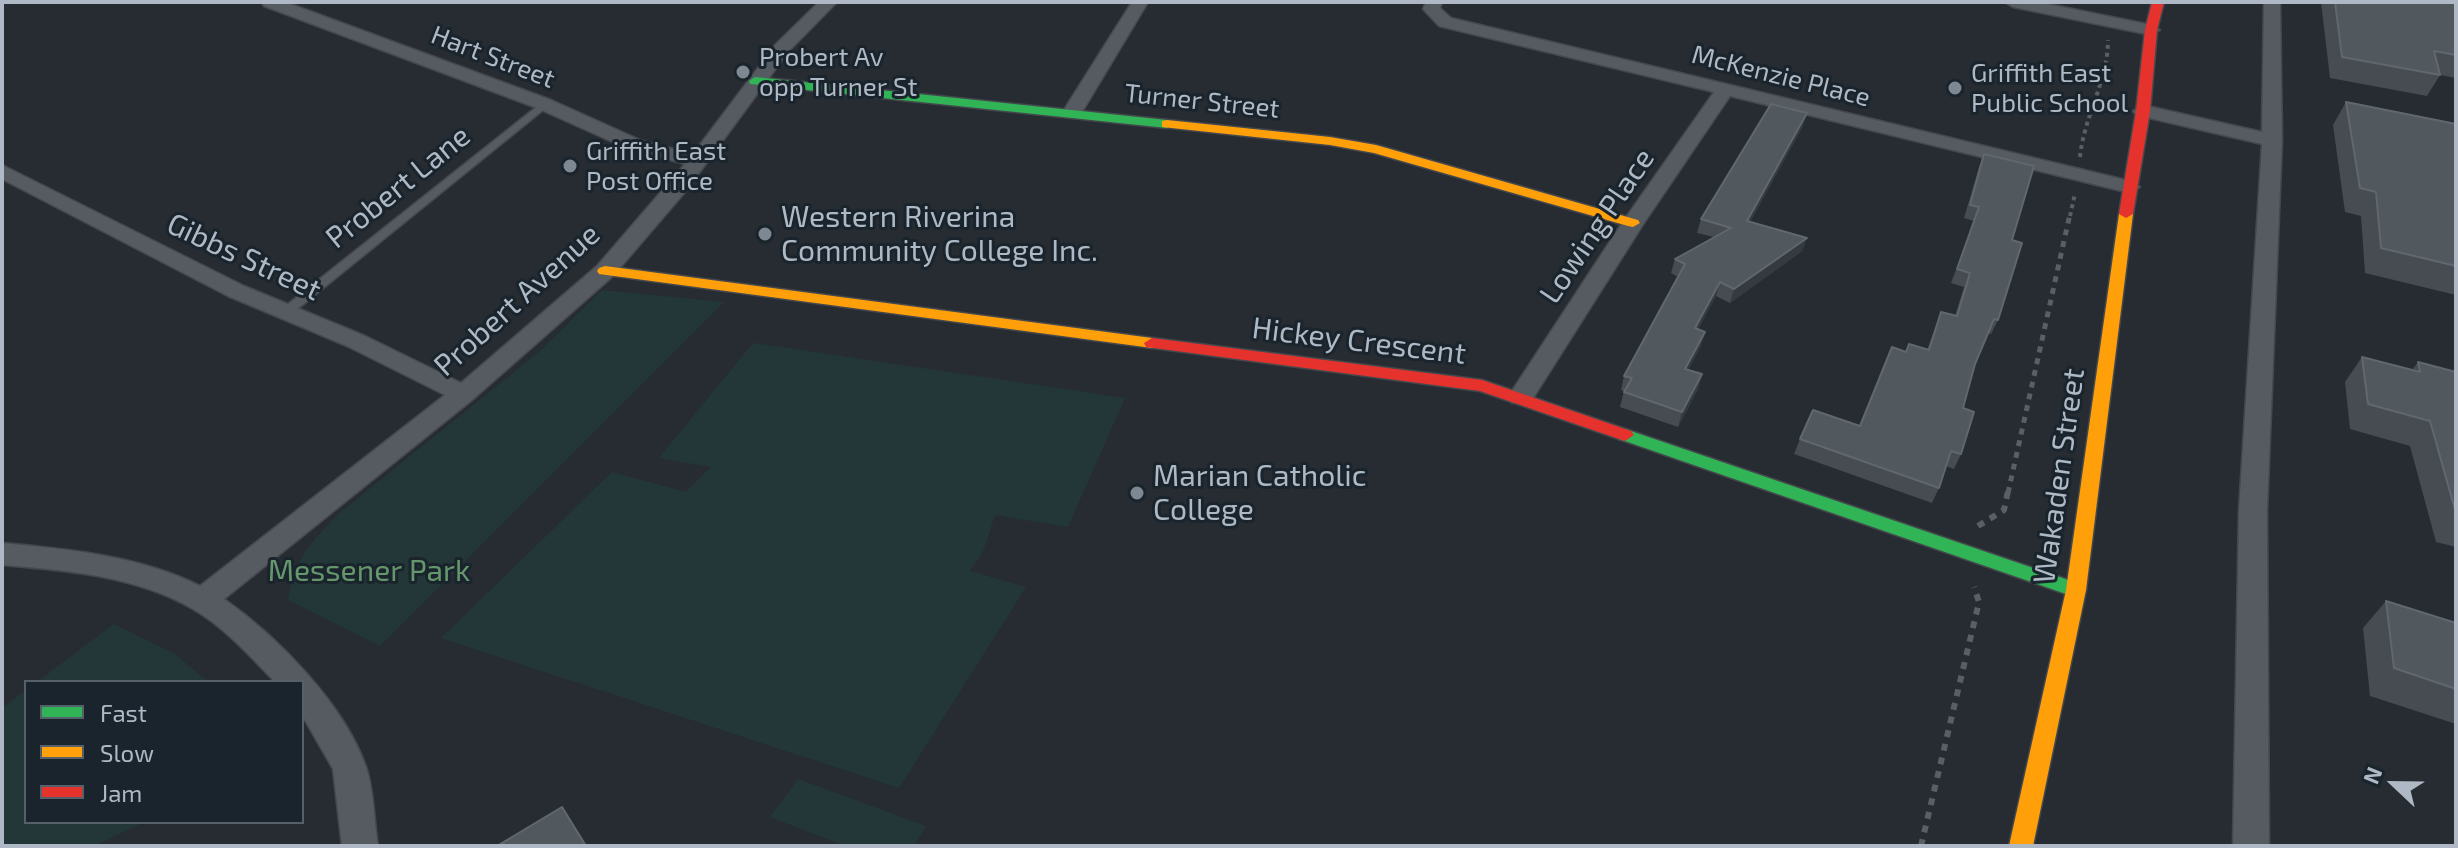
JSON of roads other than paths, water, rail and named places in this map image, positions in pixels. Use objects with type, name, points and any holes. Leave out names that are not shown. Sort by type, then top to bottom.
[{"type":"street","name":"Hart Street","points":[[270,2],[544,104],[633,144],[697,161]]},
{"type":"street","name":"Probert Avenue","points":[[203,600],[463,394],[605,271],[678,188],[782,48],[829,2]]},
{"type":"street","points":[[1072,113],[1140,2]]},
{"type":"street","name":"McKenzie Place","points":[[1434,2],[1431,9],[1445,22],[2130,187]]},
{"type":"street","points":[[2013,2],[2151,30]]},
{"type":"street","name":"Wakaden Street","points":[[2021,846],[2076,590],[2143,111],[2151,30],[2158,2]]},
{"type":"street","points":[[2251,846],[2253,510],[2272,140],[2272,2]]},
{"type":"street","name":"Turner Street","points":[[755,81],[1330,141],[1376,149],[1633,223]]},
{"type":"street","name":"Lowing Place","points":[[1521,397],[1633,223],[1726,89]]},
{"type":"street","points":[[2143,111],[2272,140]]},
{"type":"street","name":"Gibbs Street","points":[[2,171],[236,291],[356,341],[463,394]]},
{"type":"street","name":"Hickey Crescent","points":[[605,271],[1482,386],[2076,590]]},
{"type":"street","points":[[2,554],[41,557],[158,581],[203,600],[251,638],[293,680]]},
{"type":"street","points":[[304,692],[350,768],[360,846]]},
{"type":"lane","name":"Probert Lane","points":[[286,312],[544,104]]},
{"type":"place","name":"Probert Av opp Turner St","points":[[743,72]]},
{"type":"place","name":"Griffith East Public School","points":[[1955,88]]},
{"type":"place","name":"Griffith East Post Office","points":[[570,166]]},
{"type":"place","name":"Western Riverina Community College Inc.","points":[[765,234]]},
{"type":"place","name":"Marian Catholic College","points":[[1137,493]]},
{"type":"park label","name":"Messener Park","points":[[369,571]]}]
